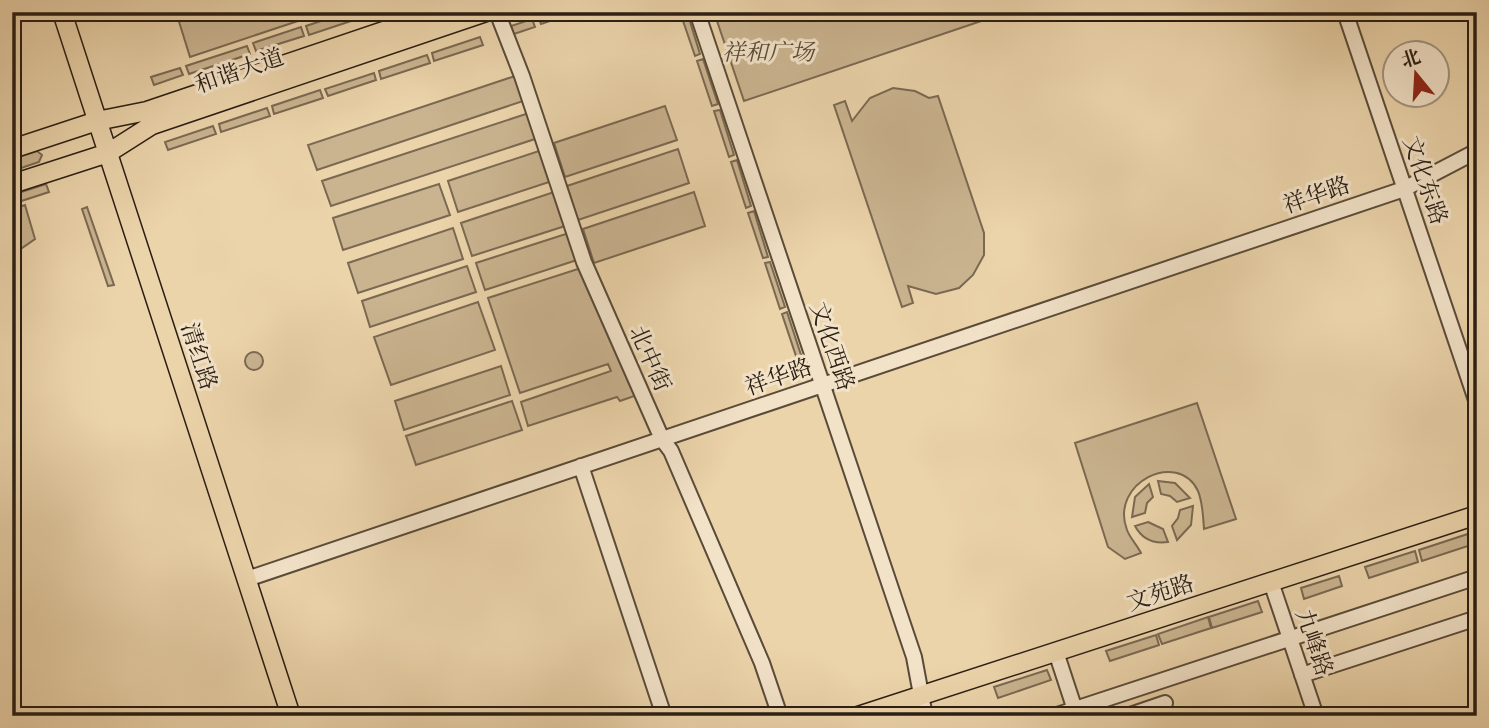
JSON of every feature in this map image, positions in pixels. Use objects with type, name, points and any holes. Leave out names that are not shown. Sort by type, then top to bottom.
[{"type":"main road","name":"清红路","points":[[62,12],[291,716]]},
{"type":"main road","name":"和谐大道","points":[[12,149],[97,121],[147,111],[440,12]]},
{"type":"main road","name":"和谐大道","points":[[12,184],[108,152],[152,125],[486,12]]},
{"type":"main road","name":"文苑路","points":[[858,716],[1477,515]]},
{"type":"street","name":"北中街","points":[[497,12],[522,76],[584,262],[662,439],[671,451],[761,663],[780,716]]},
{"type":"street","name":"文化西路","points":[[697,12],[915,657],[925,715]]},
{"type":"street","name":"文化东路","points":[[1345,12],[1477,403]]},
{"type":"street","name":"祥华路","points":[[247,579],[1404,189],[1477,151]]},
{"type":"street","points":[[581,466],[664,716]]},
{"type":"street","points":[[1054,716],[1075,712],[1477,577]]},
{"type":"street","name":"九峰路","points":[[1271,582],[1316,716]]},
{"type":"street","points":[[1302,674],[1474,619],[1477,621]]},
{"type":"street","points":[[1056,652],[1075,712]]},
{"type":"street","points":[[1127,716],[1165,703]]},
{"type":"green space","points":[[176,12],[325,12],[190,57]]},
{"type":"green space","points":[[355,12],[357,19],[309,35],[306,26]]},
{"type":"green space","points":[[550,12],[577,12],[541,24],[538,16]]},
{"type":"green space","points":[[680,12],[687,12],[700,54],[695,56]]},
{"type":"green space","name":"祥和广场","points":[[714,12],[1008,12],[744,101]]},
{"type":"green space","points":[[532,19],[535,27],[514,34],[511,26]]},
{"type":"green space","points":[[301,27],[304,36],[256,51],[253,43]]},
{"type":"green space","points":[[480,37],[483,45],[434,61],[432,53]]},
{"type":"green space","points":[[247,46],[250,54],[189,74],[186,66]]},
{"type":"green space","points":[[427,55],[430,63],[381,79],[379,71]]},
{"type":"green space","points":[[703,59],[718,104],[712,106],[697,61]]},
{"type":"green space","points":[[180,68],[183,75],[154,85],[151,77]]},
{"type":"green space","points":[[374,73],[376,80],[328,96],[325,89]]},
{"type":"green space","points":[[518,75],[526,100],[317,170],[308,145]]},
{"type":"green space","points":[[893,88],[915,91],[929,98],[938,96],[984,233],[984,255],[973,275],[959,288],[936,294],[908,286],[913,303],[902,307],[834,105],[845,101],[852,121],[870,98]]},
{"type":"green space","points":[[320,90],[323,98],[274,114],[272,106]]},
{"type":"green space","points":[[665,106],[677,140],[565,177],[554,143]]},
{"type":"green space","points":[[267,108],[270,116],[221,132],[219,124]]},
{"type":"green space","points":[[720,110],[734,155],[729,157],[714,111]]},
{"type":"green space","points":[[529,113],[538,138],[331,206],[322,181]]},
{"type":"green space","points":[[213,126],[216,134],[168,150],[165,142]]},
{"type":"green space","points":[[545,149],[555,180],[458,212],[448,181]]},
{"type":"green space","points":[[678,149],[689,183],[578,220],[567,186]]},
{"type":"green space","points":[[37,151],[42,155],[39,162],[12,171],[12,159]]},
{"type":"green space","points":[[737,160],[751,206],[746,208],[731,162]]},
{"type":"green space","points":[[46,184],[49,192],[12,204],[12,195]]},
{"type":"green space","points":[[439,184],[450,215],[343,250],[333,218]]},
{"type":"green space","points":[[557,191],[568,225],[472,256],[461,223]]},
{"type":"green space","points":[[694,192],[705,226],[594,263],[583,229]]},
{"type":"green space","points":[[25,205],[35,239],[12,255],[12,209]]},
{"type":"green space","points":[[87,207],[114,285],[108,286],[82,209]]},
{"type":"green space","points":[[754,211],[768,257],[763,258],[748,213]]},
{"type":"green space","points":[[453,228],[463,259],[358,293],[348,263]]},
{"type":"green space","points":[[572,232],[580,259],[485,290],[476,263]]},
{"type":"green space","points":[[770,262],[785,307],[780,309],[765,263]]},
{"type":"green space","points":[[467,266],[476,292],[370,327],[362,301]]},
{"type":"green space","points":[[581,268],[640,394],[620,401],[617,397],[528,426],[521,402],[611,371],[608,364],[520,393],[488,298]]},
{"type":"green space","points":[[478,302],[495,350],[391,385],[374,337]]},
{"type":"green space","points":[[787,312],[802,358],[797,359],[782,314]]},
{"type":"green space","points":[[250,352],[258,352],[263,361],[261,368],[250,370],[245,365],[245,357]]},
{"type":"green space","points":[[501,366],[510,395],[404,430],[395,401]]},
{"type":"green space","points":[[512,401],[522,430],[416,465],[406,436]]},
{"type":"green space","points":[[1197,403],[1236,519],[1204,529],[1200,496],[1188,479],[1176,473],[1162,472],[1148,477],[1136,486],[1128,498],[1124,513],[1127,530],[1141,553],[1125,559],[1108,547],[1075,443]]},
{"type":"green space","points":[[1158,481],[1175,483],[1190,498],[1177,502],[1170,496],[1161,494]]},
{"type":"green space","points":[[1149,484],[1153,497],[1147,503],[1145,513],[1132,517],[1135,497]]},
{"type":"green space","points":[[1193,506],[1191,525],[1177,540],[1172,526],[1180,510]]},
{"type":"green space","points":[[1148,522],[1163,529],[1168,542],[1149,540],[1135,526]]},
{"type":"green space","points":[[1477,531],[1477,543],[1422,561],[1419,550]]},
{"type":"green space","points":[[1415,551],[1418,562],[1369,578],[1365,567]]},
{"type":"green space","points":[[1339,576],[1342,586],[1304,599],[1301,588]]},
{"type":"green space","points":[[1258,601],[1262,612],[1212,628],[1209,617]]},
{"type":"green space","points":[[1208,617],[1211,628],[1162,644],[1158,634]]},
{"type":"green space","points":[[1156,635],[1159,645],[1110,661],[1106,651]]},
{"type":"green space","points":[[1047,670],[1051,680],[998,698],[994,687]]}]
